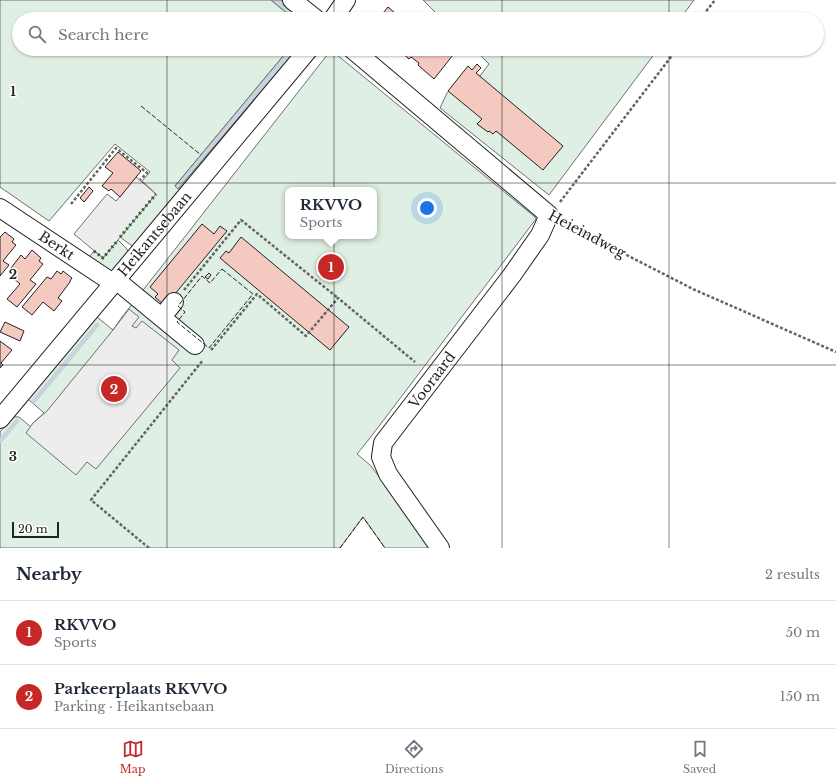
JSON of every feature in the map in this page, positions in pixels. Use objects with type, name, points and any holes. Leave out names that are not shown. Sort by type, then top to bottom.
[{"type":"street","points":[[292,0],[307,12]]},
{"type":"street","points":[[338,12],[346,0]]},
{"type":"street","name":"Heikantsebaan","points":[[0,419],[303,56]]},
{"type":"street","name":"Heieindweg","points":[[360,56],[550,216]]},
{"type":"street","name":"Berkt","points":[[0,208],[114,281],[162,317],[195,345]]},
{"type":"street","name":"Vooraard","points":[[440,548],[388,474],[381,456],[383,443],[512,274],[540,235],[550,216]]},
{"type":"street","points":[[162,317],[174,302]]},
{"type":"path","points":[[706,12],[715,0]]},
{"type":"path","points":[[550,216],[671,56]]},
{"type":"path","points":[[71,204],[116,148],[147,173],[140,180]]},
{"type":"path","name":"Heieindweg","points":[[550,216],[692,289],[836,352]]},
{"type":"path","points":[[174,302],[241,220],[415,362]]},
{"type":"path","points":[[149,548],[90,500],[257,294],[306,336],[338,298]]},
{"type":"green space","points":[[0,0],[271,0],[286,12],[12,12],[12,56],[283,56],[175,186],[291,57],[133,254],[132,246],[120,237],[156,194],[142,181],[150,172],[115,144],[49,221],[0,187]]},
{"type":"green space","points":[[423,0],[694,0],[685,12],[435,12]]},
{"type":"green space","points":[[326,56],[338,56],[536,219],[357,454],[370,465],[432,548],[385,548],[363,517],[340,548],[0,548],[0,432],[12,417],[19,417],[31,427],[33,423],[44,413],[28,399],[97,317],[113,330]]},
{"type":"green space","points":[[481,56],[653,56],[549,195],[440,108],[447,93],[467,69],[480,76],[489,64]]},
{"type":"green space","points":[[118,240],[127,249],[129,256],[122,268],[110,272],[89,257],[94,251],[103,258]]},
{"type":"shaded area","points":[[271,0],[281,0],[296,12],[286,12]]},
{"type":"shaded area","points":[[283,56],[291,56],[178,189],[175,186]]},
{"type":"shaded area","points":[[136,177],[156,194],[103,258],[74,234],[107,194],[116,201]]},
{"type":"shaded area","points":[[129,309],[139,317],[132,326],[136,328],[142,321],[179,350],[172,360],[180,368],[96,469],[87,462],[76,475],[26,433],[33,423],[47,411]]},
{"type":"building","points":[[388,7],[394,12],[384,12]]},
{"type":"building","points":[[406,56],[452,56],[434,79],[418,65],[419,63],[411,57],[409,59]]},
{"type":"building","points":[[477,64],[481,68],[476,73],[563,146],[543,170],[496,131],[493,134],[477,124],[482,119],[448,91],[468,66],[472,70]]},
{"type":"building","points":[[118,152],[141,171],[120,197],[111,189],[109,191],[102,186],[113,173],[105,167]]},
{"type":"building","points":[[89,187],[93,191],[84,202],[80,198]]},
{"type":"building","points":[[202,224],[214,234],[220,226],[227,231],[165,306],[155,297],[158,294],[150,287]]},
{"type":"building","points":[[5,232],[14,239],[12,242],[16,245],[3,261],[9,265],[0,276],[0,237]]},
{"type":"building","points":[[241,237],[349,327],[330,350],[220,258],[226,251],[229,253]]},
{"type":"building","points":[[32,250],[41,258],[39,261],[43,264],[30,280],[36,284],[17,307],[7,299],[20,284],[11,276],[15,271],[11,268],[21,255],[25,259]]},
{"type":"building","points":[[57,271],[61,274],[63,271],[72,278],[58,298],[62,301],[54,311],[43,302],[32,315],[22,307],[47,277],[51,279]]},
{"type":"building","points":[[209,273],[211,275],[208,279],[205,277]]},
{"type":"building","points":[[5,322],[24,331],[20,341],[0,332]]},
{"type":"building","points":[[0,341],[12,350],[1,363],[3,365],[0,368]]},
{"type":"waterway","points":[[34,401],[97,325]]},
{"type":"waterway","points":[[0,441],[17,421]]},
{"type":"hedge","points":[[120,237],[156,194]]},
{"type":"hedge","points":[[94,251],[103,258],[118,240]]},
{"type":"fence","points":[[141,106],[201,155]]},
{"type":"fence","points":[[222,269],[253,294],[209,348],[177,322],[185,312],[178,306],[202,276],[210,283],[222,269]]},
{"type":"fence","points":[[340,548],[363,517],[385,548]]},
{"type":"place","name":"RKVVO","points":[[331,267]]},
{"type":"place","name":"Parkeerplaats RKVVO","points":[[114,389]]}]
